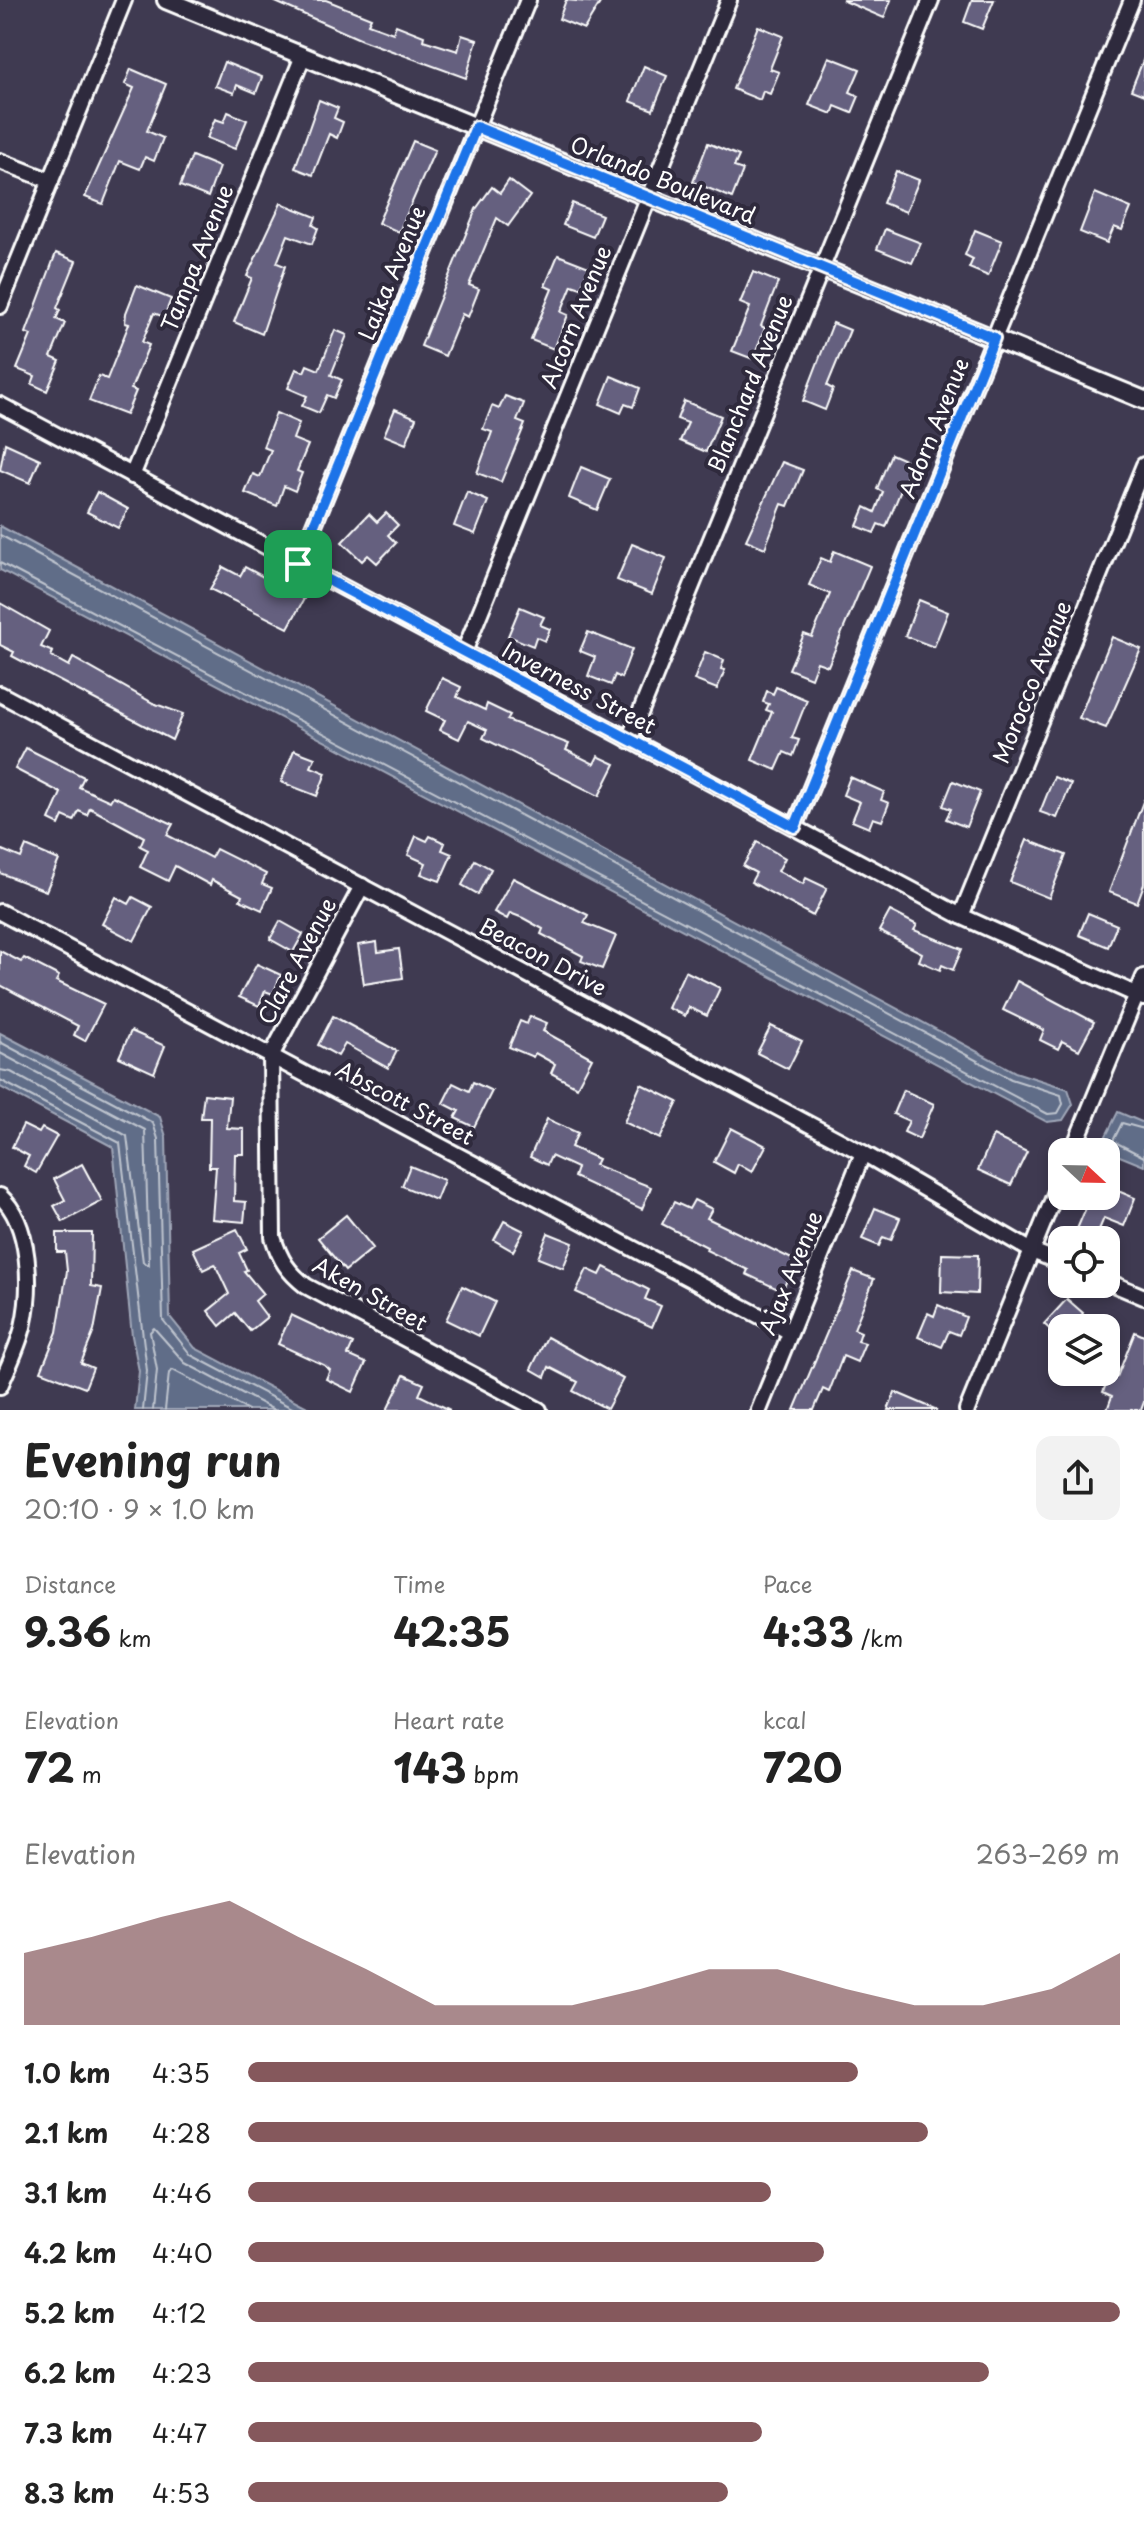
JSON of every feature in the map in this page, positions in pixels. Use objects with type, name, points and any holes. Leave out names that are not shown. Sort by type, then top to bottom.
[{"type":"street","points":[[0,306],[124,0]]},
{"type":"street","name":"Orlando Boulevard","points":[[166,0],[1144,400]]},
{"type":"street","name":"Laika Avenue","points":[[298,564],[528,0]]},
{"type":"street","name":"Alcorn Avenue","points":[[464,652],[729,0]]},
{"type":"street","name":"Blanchard Avenue","points":[[629,740],[931,0]]},
{"type":"street","name":"Adorn Avenue","points":[[795,827],[1132,0]]},
{"type":"street","name":"Tampa Avenue","points":[[132,476],[303,56]]},
{"type":"street","points":[[0,161],[51,181]]},
{"type":"street","name":"Inverness Street","points":[[0,405],[961,916],[1140,996]]},
{"type":"street","name":"Morocco Avenue","points":[[961,916],[1144,465]]},
{"type":"street","name":"Beacon Drive","points":[[0,694],[863,1153],[1048,1257]]},
{"type":"street","name":"Clare Avenue","points":[[271,1056],[362,886]]},
{"type":"street","name":"Abscott Street","points":[[0,912],[790,1332]]},
{"type":"street","points":[[1078,1138],[1140,996],[1144,977]]},
{"type":"street","name":"Aken Street","points":[[271,1056],[273,1237],[279,1258],[291,1275],[539,1410]]},
{"type":"street","name":"Ajax Avenue","points":[[759,1410],[863,1153]]},
{"type":"street","points":[[0,1196],[14,1208],[24,1235],[25,1252],[23,1330],[0,1386]]},
{"type":"street","points":[[967,1410],[1049,1210]]},
{"type":"street","points":[[1120,1287],[1144,1297]]},
{"type":"water","points":[[0,526],[1015,1072],[1068,1089],[1073,1104],[1063,1120],[1047,1122],[0,570]]},
{"type":"water","points":[[0,1033],[160,1117],[166,1137],[170,1317],[195,1348],[313,1410],[135,1410],[139,1371],[132,1336],[113,1147],[0,1087]]},
{"type":"water","points":[[1118,1112],[1144,1123],[1144,1166],[1120,1156],[1120,1138],[1105,1138]]},
{"type":"building","points":[[271,0],[326,0],[371,18],[368,24],[393,33],[396,25],[424,36],[423,40],[458,51],[462,35],[477,40],[466,78],[362,40]]},
{"type":"building","points":[[566,0],[600,3],[584,29],[559,19]]},
{"type":"building","points":[[842,0],[891,0],[884,18]]},
{"type":"building","points":[[972,0],[994,0],[982,29],[964,22]]},
{"type":"building","points":[[758,26],[783,36],[770,69],[779,72],[770,94],[763,91],[760,100],[733,89]]},
{"type":"building","points":[[829,57],[860,69],[850,92],[859,96],[852,113],[835,106],[832,114],[809,105]]},
{"type":"building","points":[[1144,58],[1144,95],[1131,90]]},
{"type":"building","points":[[224,62],[262,77],[256,93],[237,85],[234,93],[215,86]]},
{"type":"building","points":[[644,66],[667,76],[653,110],[630,101]]},
{"type":"building","points":[[131,69],[166,84],[147,131],[163,138],[154,161],[145,157],[140,169],[120,161],[103,204],[85,197],[134,88],[125,84]]},
{"type":"building","points":[[319,100],[338,108],[334,118],[343,122],[337,138],[329,134],[313,175],[295,168]]},
{"type":"building","points":[[228,112],[247,120],[235,149],[207,138],[215,119],[224,122]]},
{"type":"building","points":[[413,141],[435,150],[399,232],[378,223]]},
{"type":"building","points":[[708,143],[739,156],[734,167],[743,170],[732,198],[693,182]]},
{"type":"building","points":[[192,156],[219,167],[208,197],[180,186]]},
{"type":"building","points":[[896,171],[919,180],[906,212],[883,203]]},
{"type":"building","points":[[509,180],[530,196],[508,226],[497,218],[469,285],[479,289],[468,317],[462,314],[445,356],[421,346],[476,209],[492,187],[500,193]]},
{"type":"building","points":[[1095,193],[1131,208],[1122,230],[1114,227],[1107,243],[1080,232]]},
{"type":"building","points":[[281,203],[316,217],[313,225],[318,228],[312,244],[288,235],[277,263],[285,266],[262,334],[234,322],[252,278],[247,276]]},
{"type":"building","points":[[572,203],[602,215],[593,237],[563,225]]},
{"type":"building","points":[[885,229],[921,243],[912,263],[877,249]]},
{"type":"building","points":[[975,230],[1002,241],[988,276],[969,268],[973,259],[965,255]]},
{"type":"building","points":[[56,253],[76,261],[57,308],[60,310],[56,319],[65,323],[51,357],[60,361],[47,391],[32,384],[35,376],[17,369],[31,335],[26,333]]},
{"type":"building","points":[[558,255],[589,267],[581,288],[572,285],[561,312],[568,315],[554,349],[531,340],[552,289],[545,286]]},
{"type":"building","points":[[753,272],[778,282],[761,326],[765,328],[753,359],[732,351],[750,307],[740,303]]},
{"type":"building","points":[[137,285],[171,299],[164,317],[154,313],[142,342],[149,345],[131,389],[136,391],[126,415],[89,401],[99,376],[107,379],[129,324],[125,323],[126,313]]},
{"type":"building","points":[[833,323],[850,330],[827,386],[833,389],[825,410],[803,401]]},
{"type":"building","points":[[335,330],[347,335],[331,375],[342,380],[334,398],[327,395],[319,413],[302,406],[307,396],[288,388],[296,369],[304,372],[307,365],[319,370]]},
{"type":"building","points":[[611,376],[640,388],[633,407],[625,404],[621,413],[600,404]]},
{"type":"building","points":[[505,396],[524,403],[517,421],[525,424],[501,482],[477,473],[492,432],[483,429],[492,406],[499,409]]},
{"type":"building","points":[[684,401],[721,416],[706,452],[680,441],[688,423],[677,419]]},
{"type":"building","points":[[395,409],[416,418],[406,444],[384,435]]},
{"type":"building","points":[[276,413],[299,423],[293,439],[308,445],[297,471],[302,473],[295,491],[284,486],[277,506],[245,493],[253,474],[260,477],[271,450],[263,447]]},
{"type":"building","points":[[5,443],[40,459],[30,483],[0,470]]},
{"type":"building","points":[[891,454],[912,463],[886,527],[878,524],[874,533],[857,526],[865,507],[875,512],[883,492],[877,489]]},
{"type":"building","points":[[782,462],[803,470],[788,506],[782,504],[765,548],[746,540]]},
{"type":"building","points":[[581,467],[610,479],[597,510],[569,498]]},
{"type":"building","points":[[97,492],[128,509],[118,528],[87,512]]},
{"type":"building","points":[[467,492],[488,501],[475,534],[454,526]]},
{"type":"building","points":[[386,513],[398,525],[388,535],[396,543],[377,563],[368,555],[362,561],[342,542],[369,514],[377,522]]},
{"type":"building","points":[[632,544],[666,558],[652,594],[617,580]]},
{"type":"building","points":[[834,551],[870,566],[828,666],[817,662],[811,678],[789,669],[804,634],[812,637],[830,594],[809,585],[821,558],[830,562]]},
{"type":"building","points":[[223,567],[240,576],[245,567],[304,599],[288,628],[210,589]]},
{"type":"building","points":[[919,600],[948,612],[934,647],[905,636]]},
{"type":"building","points":[[0,603],[49,631],[41,647],[53,652],[51,656],[69,666],[73,658],[153,703],[183,714],[172,740],[12,656],[14,652],[0,645]]},
{"type":"building","points":[[520,607],[544,617],[540,625],[550,629],[545,641],[536,637],[533,646],[508,636]]},
{"type":"building","points":[[588,632],[632,649],[621,678],[615,675],[611,685],[588,676],[595,657],[580,651]]},
{"type":"building","points":[[1112,637],[1141,649],[1106,728],[1079,718]]},
{"type":"building","points":[[705,652],[724,660],[721,669],[725,670],[717,689],[694,680]]},
{"type":"building","points":[[442,678],[461,687],[457,697],[485,710],[487,704],[510,715],[507,720],[569,744],[566,750],[594,764],[598,756],[615,764],[599,796],[483,738],[487,730],[468,721],[459,739],[440,730],[445,720],[426,711]]},
{"type":"building","points":[[776,687],[807,700],[792,738],[799,740],[793,756],[784,752],[776,770],[752,760],[772,712],[766,710],[769,704],[763,702],[767,691],[773,694]]},
{"type":"building","points":[[26,748],[84,777],[79,787],[110,801],[113,796],[173,824],[167,835],[211,858],[216,849],[266,874],[262,884],[272,888],[262,910],[240,900],[242,896],[212,880],[210,885],[175,866],[168,881],[140,867],[148,850],[140,846],[144,837],[90,808],[87,815],[79,811],[74,821],[63,816],[59,825],[49,820],[61,793],[15,769]]},
{"type":"building","points":[[294,750],[315,758],[311,767],[326,773],[317,796],[281,782]]},
{"type":"building","points":[[850,777],[884,792],[881,800],[889,803],[882,821],[873,818],[869,828],[852,821],[860,802],[843,795]]},
{"type":"building","points":[[1054,777],[1071,784],[1057,818],[1040,812]]},
{"type":"building","points":[[953,781],[980,792],[966,827],[946,819],[951,809],[943,806]]},
{"type":"building","points":[[1144,799],[1144,884],[1137,903],[1109,892]]},
{"type":"building","points":[[416,836],[427,841],[430,836],[445,843],[442,850],[452,854],[440,881],[421,874],[426,863],[408,855]]},
{"type":"building","points":[[1027,840],[1066,855],[1049,898],[1010,882]]},
{"type":"building","points":[[757,842],[785,858],[778,871],[803,884],[806,878],[827,888],[813,916],[751,882],[756,873],[743,866]]},
{"type":"building","points":[[26,846],[59,860],[46,891],[0,873],[0,849],[21,858]]},
{"type":"building","points":[[475,860],[491,869],[478,894],[462,885]]},
{"type":"building","points":[[513,878],[588,915],[584,923],[616,936],[602,969],[581,961],[583,956],[541,934],[543,929],[523,918],[510,913],[507,919],[494,912]]},
{"type":"building","points":[[116,897],[129,904],[133,897],[152,907],[134,941],[102,924]]},
{"type":"building","points":[[890,911],[917,925],[914,930],[962,949],[953,970],[942,965],[940,970],[919,961],[922,953],[879,931]]},
{"type":"building","points":[[1088,913],[1117,925],[1108,947],[1079,935]]},
{"type":"building","points":[[280,921],[303,934],[293,952],[270,939]]},
{"type":"building","points":[[377,942],[378,952],[399,949],[403,978],[364,984],[358,945]]},
{"type":"building","points":[[0,951],[21,962],[24,958],[59,976],[56,981],[104,1004],[85,1041],[74,1035],[78,1026],[0,985]]},
{"type":"building","points":[[257,964],[281,975],[273,994],[265,991],[259,1006],[239,997]]},
{"type":"building","points":[[685,971],[720,988],[707,1016],[689,1007],[685,1016],[668,1008]]},
{"type":"building","points":[[1017,981],[1094,1022],[1079,1050],[1062,1041],[1058,1049],[1040,1040],[1044,1030],[1003,1010]]},
{"type":"building","points":[[333,1016],[397,1051],[388,1068],[345,1044],[338,1056],[318,1045]]},
{"type":"building","points":[[530,1016],[547,1023],[543,1031],[592,1058],[577,1087],[551,1073],[555,1064],[535,1053],[533,1057],[509,1047],[520,1021],[527,1024]]},
{"type":"building","points":[[771,1026],[802,1041],[788,1069],[757,1053]]},
{"type":"building","points":[[131,1031],[165,1046],[154,1073],[119,1057]]},
{"type":"building","points":[[473,1082],[492,1091],[474,1127],[455,1118],[459,1111],[443,1103],[453,1083],[469,1091]]},
{"type":"building","points":[[641,1084],[678,1102],[660,1139],[624,1122]]},
{"type":"building","points":[[903,1090],[934,1104],[919,1139],[904,1132],[909,1121],[893,1114]]},
{"type":"building","points":[[204,1094],[230,1097],[227,1128],[244,1129],[244,1154],[235,1154],[234,1201],[246,1202],[244,1222],[212,1219],[216,1167],[209,1167],[210,1118],[201,1118]]},
{"type":"building","points":[[547,1119],[578,1133],[571,1147],[598,1159],[595,1165],[651,1187],[642,1209],[574,1177],[577,1168],[551,1156],[547,1165],[530,1157]]},
{"type":"building","points":[[23,1125],[39,1133],[42,1128],[57,1136],[36,1173],[24,1166],[29,1156],[12,1147]]},
{"type":"building","points":[[731,1128],[766,1146],[752,1172],[738,1164],[734,1173],[714,1162]]},
{"type":"building","points":[[993,1136],[1027,1152],[1011,1185],[978,1170]]},
{"type":"building","points":[[82,1164],[102,1201],[63,1222],[54,1206],[65,1200],[54,1179]]},
{"type":"building","points":[[410,1166],[444,1180],[436,1200],[402,1186]]},
{"type":"building","points":[[1120,1192],[1135,1198],[1124,1226],[1104,1218],[1101,1226],[1078,1226],[1085,1210],[1120,1210]]},
{"type":"building","points":[[694,1200],[712,1209],[707,1218],[796,1261],[782,1291],[746,1274],[748,1270],[662,1224],[674,1202],[689,1209]]},
{"type":"building","points":[[875,1208],[900,1218],[891,1240],[883,1237],[879,1246],[862,1239]]},
{"type":"building","points":[[346,1215],[373,1248],[345,1271],[318,1238]]},
{"type":"building","points":[[504,1221],[524,1231],[513,1251],[494,1240]]},
{"type":"building","points":[[237,1229],[247,1249],[239,1253],[247,1270],[244,1271],[263,1294],[255,1301],[267,1317],[250,1331],[235,1313],[220,1326],[208,1311],[229,1294],[215,1264],[203,1270],[193,1249]]},
{"type":"building","points":[[57,1233],[92,1233],[91,1286],[102,1288],[94,1331],[81,1363],[93,1368],[85,1388],[41,1371],[57,1332],[67,1271],[65,1252],[57,1252]]},
{"type":"building","points":[[548,1233],[573,1243],[563,1268],[538,1258]]},
{"type":"building","points":[[942,1254],[978,1255],[977,1294],[941,1292]]},
{"type":"building","points":[[604,1267],[649,1290],[645,1299],[661,1306],[652,1327],[576,1292],[587,1269],[600,1275]]},
{"type":"building","points":[[853,1271],[874,1279],[854,1329],[861,1332],[858,1341],[865,1343],[857,1362],[843,1356],[829,1392],[823,1389],[814,1410],[794,1410]]},
{"type":"building","points":[[462,1286],[495,1302],[479,1336],[446,1320]]},
{"type":"building","points":[[1067,1299],[1083,1313],[1082,1314],[1053,1314]]},
{"type":"building","points":[[938,1305],[966,1317],[959,1335],[949,1331],[942,1347],[918,1337],[928,1313],[934,1316]]},
{"type":"building","points":[[291,1315],[353,1344],[348,1355],[366,1363],[353,1392],[326,1379],[330,1370],[324,1365],[278,1344]]},
{"type":"building","points":[[1135,1332],[1144,1336],[1144,1402],[1141,1410],[1107,1410],[1112,1396],[1103,1392],[1105,1386],[1120,1386],[1120,1370]]},
{"type":"building","points":[[547,1337],[623,1379],[607,1409],[573,1391],[578,1382],[549,1367],[545,1377],[531,1369]]},
{"type":"building","points":[[404,1375],[424,1384],[419,1395],[450,1410],[387,1410]]},
{"type":"building","points":[[895,1392],[937,1410],[888,1410]]},
{"type":"route","points":[[476,127],[994,338],[795,827],[298,564],[476,127]]}]
